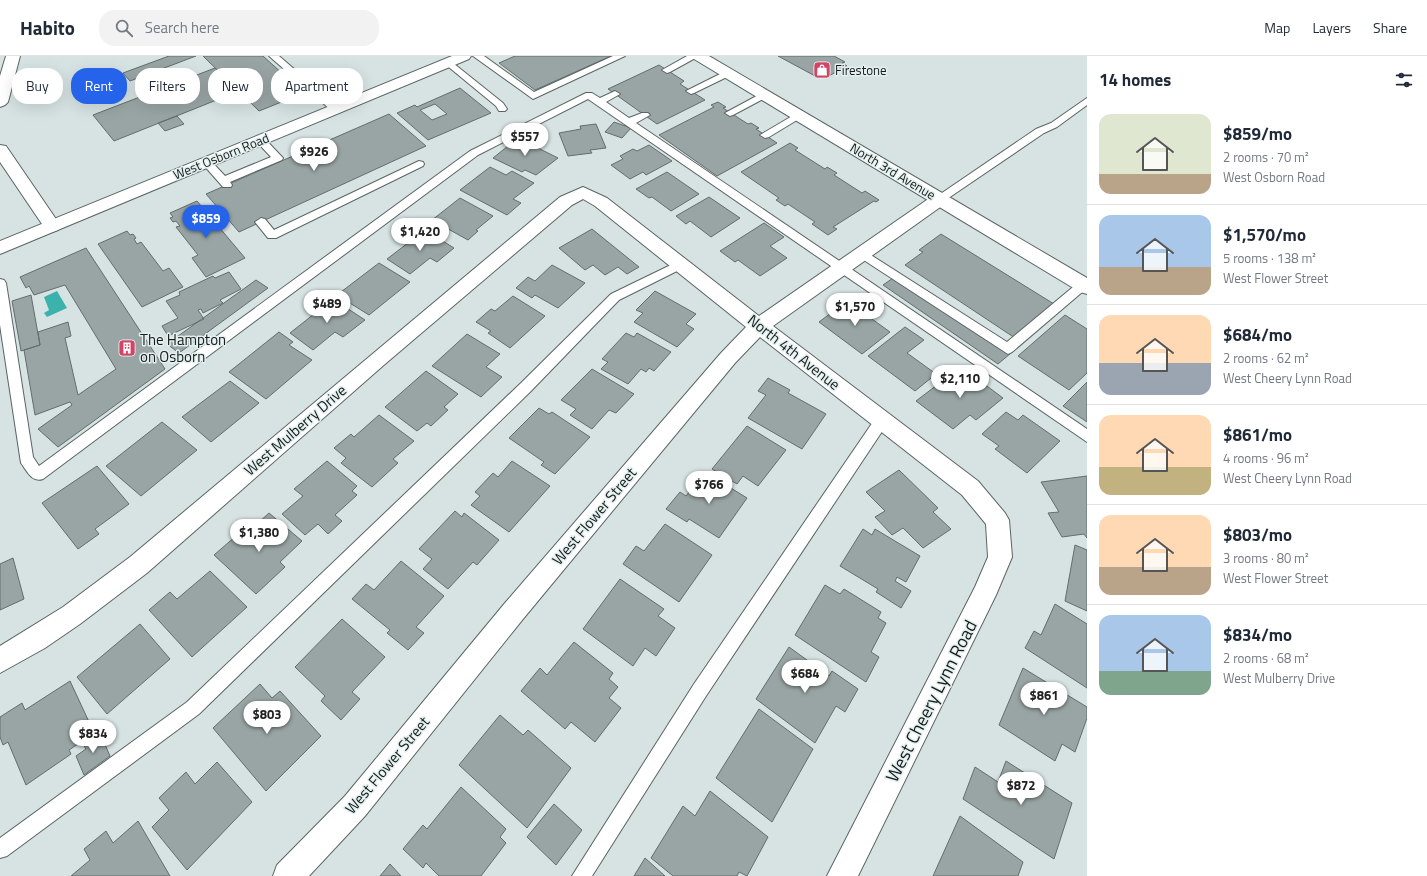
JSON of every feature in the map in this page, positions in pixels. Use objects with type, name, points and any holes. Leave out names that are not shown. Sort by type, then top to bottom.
[{"type":"street","points":[[0,102],[13,56]]},
{"type":"street","name":"West Osborn Road","points":[[0,248],[464,56]]},
{"type":"street","name":"North 3rd Avenue","points":[[699,56],[1085,286]]},
{"type":"street","points":[[0,150],[52,226]]},
{"type":"street","name":"North 4th Avenue","points":[[583,192],[601,202],[679,265],[970,488],[998,520]]},
{"type":"street","name":"West Mulberry Drive","points":[[0,660],[25,647],[119,582],[330,400],[566,201],[583,192]]},
{"type":"street","name":"West Flower Street","points":[[288,876],[355,806],[514,611],[722,364],[759,326],[940,199]]},
{"type":"street","name":"West Cheery Lynn Road","points":[[842,876],[984,595],[1000,557],[998,520]]},
{"type":"lane","points":[[274,56],[335,109]]},
{"type":"lane","points":[[478,56],[532,96],[620,56]]},
{"type":"lane","points":[[667,70],[694,56]]},
{"type":"lane","points":[[448,62],[500,105],[502,109]]},
{"type":"lane","points":[[691,91],[728,73]]},
{"type":"lane","points":[[599,102],[616,94]]},
{"type":"lane","points":[[0,283],[26,459],[38,476],[474,153],[589,95],[629,122],[674,149],[842,268],[1087,436]]},
{"type":"lane","points":[[730,113],[764,95]]},
{"type":"lane","points":[[940,199],[1040,131],[1054,125],[1087,101]]},
{"type":"lane","points":[[629,122],[645,115]]},
{"type":"lane","points":[[765,135],[799,115]]},
{"type":"lane","points":[[206,162],[225,183],[278,158],[260,140]]},
{"type":"lane","points":[[261,222],[272,235],[420,164]]},
{"type":"lane","points":[[863,254],[1008,349],[1085,286]]},
{"type":"lane","points":[[0,849],[193,708],[526,387],[615,297],[679,265]]},
{"type":"lane","points":[[581,876],[700,690],[882,420]]},
{"type":"water","points":[[57,291],[67,308],[47,317],[44,313],[49,310],[44,297]]},
{"type":"building","points":[[169,56],[196,56],[164,68],[137,68]]},
{"type":"building","points":[[203,56],[263,56],[276,68],[271,68],[271,104],[276,104],[259,111],[252,104],[263,104],[263,68],[215,68]]},
{"type":"building","points":[[515,56],[611,56],[535,90],[499,63]]},
{"type":"building","name":"Firestone","points":[[778,56],[834,56],[845,62],[842,63],[847,66],[827,77],[822,75],[817,77]]},
{"type":"building","points":[[659,65],[684,81],[680,84],[705,100],[657,124],[608,89]]},
{"type":"building","points":[[135,69],[135,79],[130,81],[127,78],[127,72]]},
{"type":"building","points":[[208,71],[208,103],[114,141],[93,115],[122,104],[127,104],[127,102],[135,99],[135,104],[200,104],[200,74]]},
{"type":"building","points":[[460,88],[491,113],[428,140],[397,113],[415,105],[417,107]],"holes":[[[435,104],[447,114],[432,120],[420,110]]]},
{"type":"building","points":[[718,102],[726,107],[723,108],[748,124],[751,123],[759,128],[756,129],[777,143],[717,176],[659,135],[714,107],[711,105]]},
{"type":"building","points":[[389,114],[426,146],[239,232],[206,194]]},
{"type":"building","points":[[177,116],[184,124],[165,131],[158,123]]},
{"type":"building","points":[[614,122],[631,128],[622,138],[605,132]]},
{"type":"building","points":[[596,124],[606,148],[590,150],[592,153],[568,156],[559,133],[581,129],[580,126]]},
{"type":"building","points":[[518,138],[558,158],[536,175],[525,170],[522,172],[493,158]]},
{"type":"building","points":[[790,143],[798,148],[795,150],[825,169],[827,167],[837,173],[834,175],[862,193],[865,191],[879,200],[876,202],[874,201],[833,227],[837,229],[828,235],[812,224],[815,222],[788,204],[785,206],[776,200],[779,198],[741,172]]},
{"type":"building","points":[[649,145],[672,161],[646,175],[643,172],[630,179],[611,165],[623,159],[620,156],[633,149],[637,151]]},
{"type":"building","points":[[490,167],[506,175],[512,171],[534,183],[513,199],[521,203],[507,215],[460,190]]},
{"type":"building","points":[[667,172],[699,194],[671,211],[652,197],[649,198],[636,189]]},
{"type":"building","points":[[709,197],[740,218],[711,237],[690,221],[686,224],[676,216]]},
{"type":"building","points":[[460,198],[493,216],[476,230],[478,231],[468,240],[432,220]]},
{"type":"building","points":[[197,201],[245,258],[206,277],[192,258],[198,255],[176,227],[180,226],[176,221],[173,222],[170,218],[173,217],[170,213]]},
{"type":"building","points":[[764,223],[784,237],[770,246],[787,258],[760,276],[738,260],[735,262],[720,251]]},
{"type":"building","points":[[592,229],[639,267],[627,274],[618,267],[605,275],[593,265],[585,270],[559,248]]},
{"type":"building","points":[[425,230],[454,248],[437,262],[430,258],[410,274],[387,259]]},
{"type":"building","points":[[127,231],[130,235],[133,234],[136,238],[134,239],[137,244],[141,242],[163,271],[169,268],[183,287],[142,307],[98,244]]},
{"type":"building","points":[[941,234],[1054,304],[1015,338],[905,265],[923,252],[919,250]]},
{"type":"building","name":"The Hampton on Osborn","points":[[86,248],[165,369],[58,447],[38,429],[72,405],[70,402],[35,415],[24,350],[40,345],[38,332],[68,322],[71,336],[65,338],[78,395],[116,369],[65,285],[34,295],[29,286],[26,288],[20,277]]},
{"type":"building","points":[[379,263],[410,282],[369,315],[337,295]]},
{"type":"building","points":[[552,265],[585,283],[558,308],[535,295],[532,298],[516,288],[528,277],[535,281]]},
{"type":"building","points":[[229,272],[241,289],[220,300],[223,303],[203,313],[201,309],[198,310],[204,319],[168,336],[162,326],[178,318],[166,301],[180,295],[179,292],[213,276],[215,278]]},
{"type":"building","points":[[896,276],[1011,353],[998,364],[883,285]]},
{"type":"building","points":[[256,280],[268,288],[179,353],[167,344]]},
{"type":"building","points":[[655,291],[696,314],[686,324],[694,329],[677,347],[634,322],[643,313],[636,310]]},
{"type":"building","points":[[31,295],[40,345],[21,351],[12,301]]},
{"type":"building","points":[[513,296],[545,316],[510,348],[488,333],[491,331],[476,322],[491,309],[495,311]]},
{"type":"building","points":[[333,299],[365,320],[343,337],[335,332],[313,350],[290,333]]},
{"type":"building","points":[[847,301],[890,332],[862,354],[819,322]]},
{"type":"building","points":[[1065,315],[1087,329],[1087,373],[1069,390],[1018,356]]},
{"type":"building","points":[[905,327],[924,340],[907,353],[936,374],[915,391],[868,356]]},
{"type":"building","points":[[279,332],[293,342],[289,345],[312,360],[266,399],[229,372]]},
{"type":"building","points":[[626,333],[634,337],[637,333],[671,352],[654,371],[649,368],[646,372],[641,369],[628,384],[601,369],[608,362],[602,359]]},
{"type":"building","points":[[467,334],[500,354],[486,367],[502,377],[481,397],[432,366]]},
{"type":"building","points":[[960,366],[1003,398],[976,420],[970,415],[953,429],[916,401],[937,385],[944,390],[951,385],[943,379]]},
{"type":"building","points":[[592,369],[634,394],[616,413],[609,410],[592,429],[570,415],[576,409],[561,400]]},
{"type":"building","points":[[426,371],[458,394],[444,407],[448,410],[431,426],[427,423],[417,431],[385,407]]},
{"type":"building","points":[[768,378],[790,390],[788,393],[826,414],[802,449],[748,418],[766,395],[758,391]]},
{"type":"building","points":[[230,381],[259,403],[211,442],[182,417]]},
{"type":"building","points":[[1087,382],[1087,422],[1063,406]]},
{"type":"building","points":[[539,408],[549,414],[552,412],[590,437],[555,474],[541,465],[544,462],[509,438]]},
{"type":"building","points":[[1006,412],[1018,420],[1023,415],[1060,441],[1027,473],[995,449],[999,446],[982,434]]},
{"type":"building","points":[[379,415],[414,441],[393,459],[398,463],[372,487],[341,463],[346,458],[334,448],[351,434],[354,437]]},
{"type":"building","points":[[162,422],[197,450],[141,496],[106,466]]},
{"type":"building","points":[[747,426],[786,450],[758,486],[743,476],[737,484],[712,469]]},
{"type":"building","points":[[327,461],[357,486],[352,491],[357,495],[335,515],[342,521],[328,534],[318,524],[305,535],[282,514],[303,496],[294,489]]},
{"type":"building","points":[[512,461],[550,486],[509,532],[471,505],[480,496],[475,492],[493,473],[498,477]]},
{"type":"building","points":[[97,466],[129,504],[95,529],[99,534],[78,549],[42,503]]},
{"type":"building","points":[[899,470],[938,508],[933,512],[951,529],[923,548],[903,528],[892,535],[875,517],[885,511],[866,492]]},
{"type":"building","points":[[705,472],[747,498],[719,538],[689,519],[687,522],[666,509],[680,492],[686,496]]},
{"type":"building","points":[[1087,476],[1087,538],[1084,534],[1062,537],[1048,513],[1059,512],[1041,482]]},
{"type":"building","points":[[455,511],[462,517],[464,513],[499,540],[477,565],[473,562],[448,589],[423,569],[432,559],[419,549]]},
{"type":"building","points":[[269,513],[302,541],[280,562],[285,567],[256,594],[214,555],[236,536],[240,539]]},
{"type":"building","points":[[665,524],[712,555],[679,602],[623,564],[636,546],[644,551]]},
{"type":"building","points":[[863,529],[872,535],[875,529],[920,556],[906,582],[897,577],[895,581],[911,591],[901,608],[876,592],[878,589],[840,566]]},
{"type":"building","points":[[1075,545],[1087,550],[1087,611],[1065,601]]},
{"type":"building","points":[[13,558],[24,599],[0,610],[0,564]]},
{"type":"building","points":[[401,561],[444,596],[416,627],[424,633],[408,650],[387,633],[390,630],[352,599],[366,584],[374,590]]},
{"type":"building","points":[[210,571],[247,607],[192,657],[149,610],[170,592],[177,599]]},
{"type":"building","points":[[620,579],[664,609],[658,616],[675,628],[656,656],[645,648],[633,666],[583,629]]},
{"type":"building","points":[[825,585],[840,594],[844,589],[881,612],[878,618],[886,623],[871,652],[879,657],[866,682],[795,635]]},
{"type":"building","points":[[1055,604],[1087,624],[1087,688],[1025,648],[1034,631],[1041,635]]},
{"type":"building","points":[[342,619],[385,657],[352,692],[360,699],[341,720],[321,701],[325,696],[295,667]]},
{"type":"building","points":[[140,624],[170,659],[107,714],[77,677]]},
{"type":"building","points":[[574,642],[613,673],[609,679],[618,687],[609,698],[621,708],[595,742],[571,722],[565,729],[521,691],[540,668],[547,675]]},
{"type":"building","points":[[789,647],[829,676],[832,671],[858,689],[845,712],[836,706],[815,743],[756,699]]},
{"type":"building","points":[[1023,668],[1087,707],[1087,718],[1075,752],[1062,744],[1055,761],[999,725]]},
{"type":"building","points":[[70,681],[90,724],[81,731],[84,740],[69,750],[71,754],[26,785],[8,742],[3,745],[0,737],[0,717],[22,703],[25,710]]},
{"type":"building","points":[[260,684],[272,698],[280,691],[321,736],[266,791],[213,728]]},
{"type":"building","points":[[759,709],[813,749],[772,822],[716,778]]},
{"type":"building","points":[[500,715],[523,735],[528,730],[571,768],[527,828],[459,765]]},
{"type":"building","points":[[100,733],[110,756],[84,775],[76,756],[86,749],[83,744]]},
{"type":"building","points":[[1006,761],[1072,803],[1054,859],[963,799],[975,767],[998,782]]},
{"type":"building","points":[[217,762],[252,802],[187,870],[152,827],[169,810],[159,798],[186,772],[195,784]]},
{"type":"building","points":[[461,787],[506,829],[500,837],[506,843],[481,876],[439,876],[426,863],[423,868],[403,849],[423,825],[427,829]]},
{"type":"building","points":[[710,791],[768,837],[747,876],[739,872],[737,876],[673,876],[651,858],[683,806],[695,816]]},
{"type":"building","points":[[554,804],[582,830],[556,865],[527,837]]},
{"type":"building","points":[[960,816],[1023,862],[1018,876],[933,876]]},
{"type":"building","points":[[138,821],[170,876],[71,876],[90,860],[84,849],[106,831],[113,843]]},
{"type":"building","points":[[645,858],[665,876],[634,876]]},
{"type":"building","points":[[390,864],[401,876],[380,876]]},
{"type":"place","name":"Firestone","points":[[822,70]]},
{"type":"place","name":"The Hampton on Osborn","points":[[127,348]]}]
